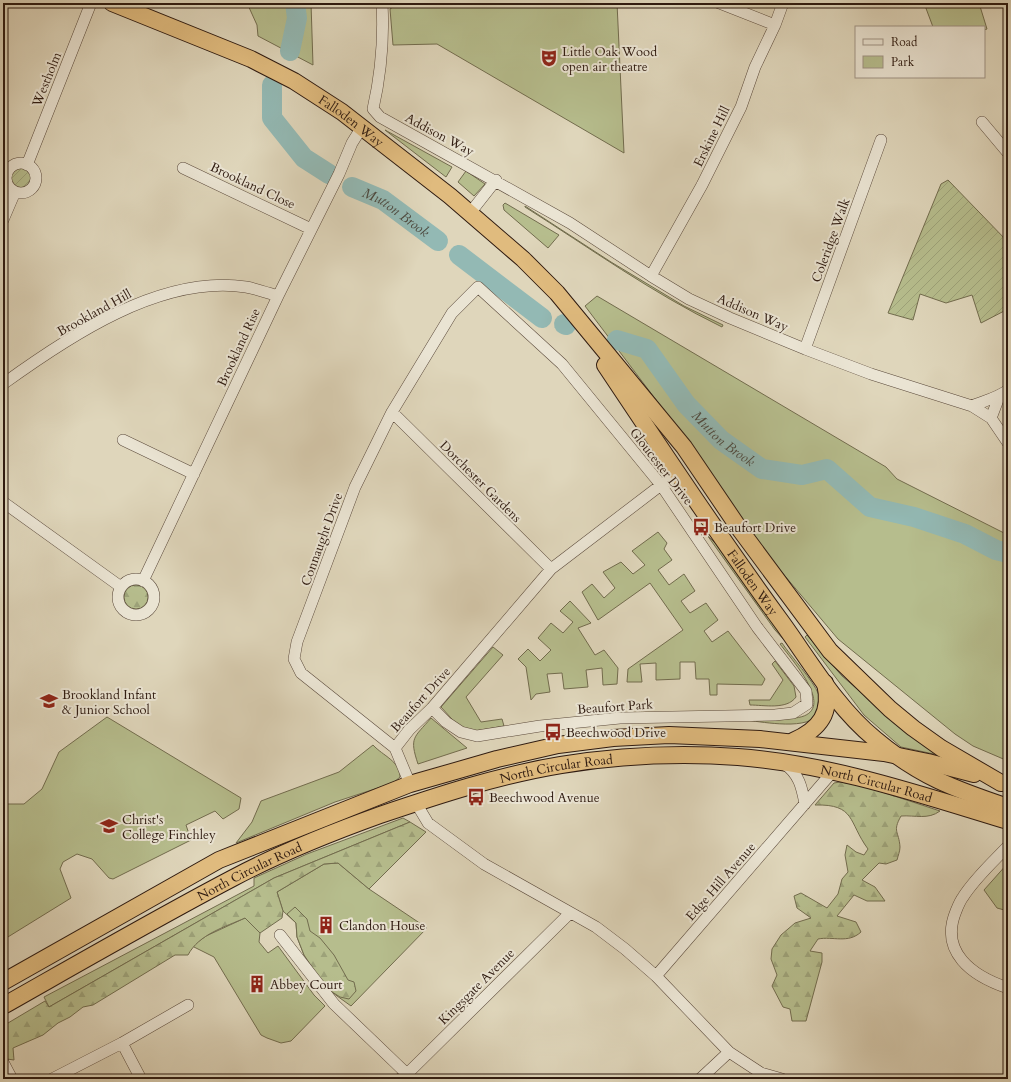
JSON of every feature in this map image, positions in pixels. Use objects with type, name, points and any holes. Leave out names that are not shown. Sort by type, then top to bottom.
[{"type":"highway","name":"Falloden Way","points":[[112,3],[260,63],[294,81],[362,127],[470,213],[523,259],[557,293],[679,441],[741,531],[830,651],[890,708],[914,728],[941,748],[1004,784]]},
{"type":"highway","name":"Falloden Way","points":[[557,293],[678,475],[824,682],[855,720],[895,755],[921,772],[942,783],[1008,806]]},
{"type":"highway","points":[[678,475],[695,463]]},
{"type":"highway","points":[[793,741],[811,731],[824,716],[827,700],[824,682]]},
{"type":"highway","name":"North Circular Road","points":[[3,982],[220,860],[410,784],[497,759],[558,745],[613,738],[669,735],[716,736],[793,741],[895,755],[962,770],[1004,784]]},
{"type":"highway","name":"North Circular Road","points":[[3,1006],[234,878],[295,848],[416,803],[496,780],[561,765],[679,756],[737,757],[780,762],[834,770],[872,779],[1008,821]]},
{"type":"street","name":"Westholm","points":[[27,165],[91,3]]},
{"type":"street","name":"Addison Way","points":[[382,3],[382,60],[380,78],[373,109],[380,117],[496,180],[570,223],[651,276],[689,298],[730,318],[805,349],[871,374],[972,406],[990,418],[1008,443]]},
{"type":"street","points":[[719,3],[775,25]]},
{"type":"street","name":"Erskine Hill","points":[[651,276],[702,185],[741,107],[754,67],[775,25],[783,3]]},
{"type":"street","points":[[982,122],[1008,153]]},
{"type":"street","name":"Brookland Rise","points":[[143,581],[278,296],[339,174],[352,143],[362,127]]},
{"type":"street","name":"Coleridge Walk","points":[[805,349],[881,140]]},
{"type":"street","points":[[20,163],[27,165],[34,173],[34,184],[26,192],[15,192],[6,182],[8,169],[20,163]]},
{"type":"street","name":"Brookland Close","points":[[182,168],[312,229]]},
{"type":"street","points":[[470,213],[496,180]]},
{"type":"street","points":[[3,220],[15,192]]},
{"type":"street","name":"Brookland Hill","points":[[3,384],[31,364],[99,322],[141,302],[179,291],[215,286],[246,287],[278,296]]},
{"type":"street","name":"Connaught Drive","points":[[410,784],[395,748],[301,673],[294,659],[297,642],[355,487],[392,412],[452,312],[478,287]]},
{"type":"street","name":"Gloucester Drive","points":[[478,287],[562,364],[661,485],[757,626],[806,690],[807,704]]},
{"type":"street","points":[[972,406],[1004,394]]},
{"type":"street","points":[[990,418],[1004,394]]},
{"type":"street","name":"Dorchester Gardens","points":[[392,412],[551,569]]},
{"type":"street","points":[[123,440],[194,474]]},
{"type":"street","name":"Beaufort Drive","points":[[395,748],[409,730],[432,708],[551,569],[661,485],[678,475]]},
{"type":"street","points":[[3,502],[121,587]]},
{"type":"street","points":[[139,579],[143,581],[151,588],[154,598],[150,608],[141,614],[130,614],[121,607],[118,597],[121,587],[129,580],[139,579]]},
{"type":"street","name":"Beaufort Park","points":[[432,708],[446,722],[461,732],[477,736],[540,726],[620,718],[775,715],[794,713],[807,704]]},
{"type":"street","points":[[780,762],[791,768],[797,776],[805,804]]},
{"type":"street","name":"Edge Hill Avenue","points":[[656,976],[834,770]]},
{"type":"street","points":[[416,803],[428,823],[484,864],[596,927],[625,949],[656,976],[729,1052],[761,1073],[782,1079]]},
{"type":"street","points":[[1008,846],[962,897],[951,924],[953,946],[965,966],[989,982],[1008,988]]},
{"type":"street","name":"Kingsgate Avenue","points":[[404,1077],[570,913]]},
{"type":"street","points":[[280,935],[334,1004],[404,1077]]},
{"type":"street","points":[[52,1079],[122,1043],[188,1004]]},
{"type":"street","points":[[122,1043],[141,1079]]},
{"type":"street","points":[[700,1079],[729,1052]]},
{"type":"street","points":[[3,1062],[12,1079]]},
{"type":"green space","points":[[247,3],[311,3],[313,65],[258,36],[257,25]]},
{"type":"green space","points":[[399,3],[617,3],[624,153],[437,44],[393,45],[390,9]]},
{"type":"green space","points":[[924,3],[979,3],[987,29],[985,30],[985,26],[933,26]]},
{"type":"green space","points":[[385,130],[452,167],[446,177]]},
{"type":"green space","points":[[17,168],[25,168],[31,174],[31,182],[25,188],[17,188],[11,182],[11,174]]},
{"type":"green space","points":[[466,171],[485,184],[474,196],[458,182]]},
{"type":"green space","points":[[948,180],[1008,242],[1008,309],[981,323],[972,295],[946,303],[920,294],[913,320],[888,313],[941,184]]},
{"type":"green space","points":[[505,203],[559,235],[548,248],[504,210],[503,205]]},
{"type":"green space","points":[[525,206],[611,262],[684,306],[723,325],[722,327],[696,314],[646,285]]},
{"type":"green space","points":[[597,296],[886,467],[897,479],[1008,535],[1008,761],[973,746],[955,734],[838,639],[769,557],[697,454],[585,306]]},
{"type":"green space","points":[[658,532],[667,543],[664,549],[672,560],[658,570],[669,585],[684,574],[695,591],[681,601],[690,613],[706,603],[718,620],[704,631],[712,642],[728,631],[765,679],[762,685],[717,684],[717,695],[710,695],[709,679],[696,679],[695,662],[680,662],[680,679],[656,680],[656,663],[640,664],[642,682],[627,682],[628,669],[683,630],[650,583],[598,620],[582,592],[592,584],[604,598],[615,588],[603,572],[621,562],[633,574],[645,565],[632,551]]},
{"type":"green space","points":[[707,535],[730,558],[795,652],[775,630]]},
{"type":"green space","points":[[131,585],[141,585],[148,592],[148,602],[141,609],[131,609],[124,602],[124,592]]},
{"type":"green space","points":[[570,601],[591,623],[578,628],[595,655],[604,650],[618,668],[617,684],[603,685],[602,668],[586,670],[588,687],[564,689],[562,673],[547,674],[550,692],[536,694],[531,700],[526,667],[518,659],[528,649],[540,661],[551,650],[538,638],[551,623],[563,633],[573,622],[560,611]]},
{"type":"green space","points":[[807,635],[842,676],[892,719],[943,756],[901,747],[864,715],[805,637]]},
{"type":"green space","points":[[782,643],[816,688],[821,707],[817,716],[808,721],[796,724],[745,720],[745,718],[795,718],[808,714],[813,707],[813,697],[809,685],[802,673],[780,644]]},
{"type":"green space","points":[[493,647],[503,655],[466,697],[481,722],[502,719],[504,726],[475,731],[460,728],[441,707]]},
{"type":"green space","points":[[775,661],[794,686],[796,697],[787,704],[775,706],[750,705],[749,700],[770,700],[783,680],[772,664]]},
{"type":"green space","name":"Christ's College Finchley","points":[[107,717],[241,798],[239,809],[223,819],[215,811],[186,825],[191,840],[113,879],[109,878],[92,859],[77,854],[63,862],[60,869],[71,898],[3,940],[3,804],[24,804],[42,789],[59,752]]},
{"type":"green space","points":[[431,718],[467,748],[418,764],[414,748],[415,738]]},
{"type":"green space","points":[[373,745],[397,767],[400,777],[393,783],[335,802],[236,843],[252,822],[261,801],[339,772]]},
{"type":"green space","points":[[840,782],[864,786],[940,811],[926,816],[901,816],[896,829],[900,847],[897,860],[886,864],[879,863],[862,880],[875,887],[885,901],[867,901],[854,895],[837,916],[856,922],[861,932],[856,936],[846,939],[818,939],[810,951],[822,953],[822,962],[806,1021],[792,1021],[790,1009],[783,1007],[772,986],[777,975],[771,959],[772,949],[781,935],[795,923],[811,918],[797,908],[794,896],[801,893],[827,908],[838,894],[842,879],[848,872],[845,855],[847,845],[856,852],[864,855],[868,849],[845,811],[828,805],[815,805],[834,783]]},
{"type":"green space","points":[[403,818],[410,822],[274,878],[49,1007],[44,997],[254,886],[254,878],[307,854]]},
{"type":"green space","points":[[410,822],[426,832],[369,889],[338,863],[324,864],[277,892],[283,911],[282,918],[260,933],[245,918],[221,928],[206,936],[188,955],[175,955],[93,1005],[83,1007],[70,1017],[58,1023],[43,1035],[13,1048],[14,1060],[7,1059],[3,1055],[3,1026],[45,1001],[49,1007],[274,878]]},
{"type":"green space","points":[[338,863],[369,889],[427,928],[351,1006],[326,988],[304,955],[297,937],[296,923],[283,911],[277,892],[324,864]]},
{"type":"green space","points":[[1008,863],[1008,911],[997,908],[984,890]]},
{"type":"green space","points":[[295,907],[307,919],[310,931],[320,938],[334,955],[348,980],[354,982],[356,991],[349,999],[340,997],[326,988],[304,955],[297,937],[296,923],[287,914]]},
{"type":"green space","points":[[245,918],[260,933],[259,942],[268,953],[278,946],[314,995],[325,1006],[291,1041],[281,1043],[261,1035],[214,957],[192,946],[206,936]]},
{"type":"waterway","name":"Mutton Brook","points":[[290,51],[297,18],[295,3]]},
{"type":"waterway","name":"Mutton Brook","points":[[272,85],[272,118],[304,158],[329,174]]},
{"type":"waterway","name":"Mutton Brook","points":[[352,187],[383,200],[438,241]]},
{"type":"waterway","name":"Mutton Brook","points":[[459,255],[542,318]]},
{"type":"waterway","name":"Mutton Brook","points":[[617,340],[647,349],[686,404],[721,440],[762,469],[802,475],[827,469],[870,507],[914,517],[965,534],[996,550],[1008,553]]},
{"type":"place","name":"Little Oak Wood open air theatre","points":[[549,58]]},
{"type":"place","name":"Beaufort Drive","points":[[701,527]]},
{"type":"place","name":"Brookland Infant & Junior School","points":[[49,701]]},
{"type":"place","name":"Beechwood Drive","points":[[553,732]]},
{"type":"place","name":"Beechwood Avenue","points":[[476,797]]},
{"type":"place","name":"Christ's College Finchley","points":[[109,826]]},
{"type":"place","name":"Clandon House","points":[[326,925]]},
{"type":"place","name":"Abbey Court","points":[[257,984]]}]
